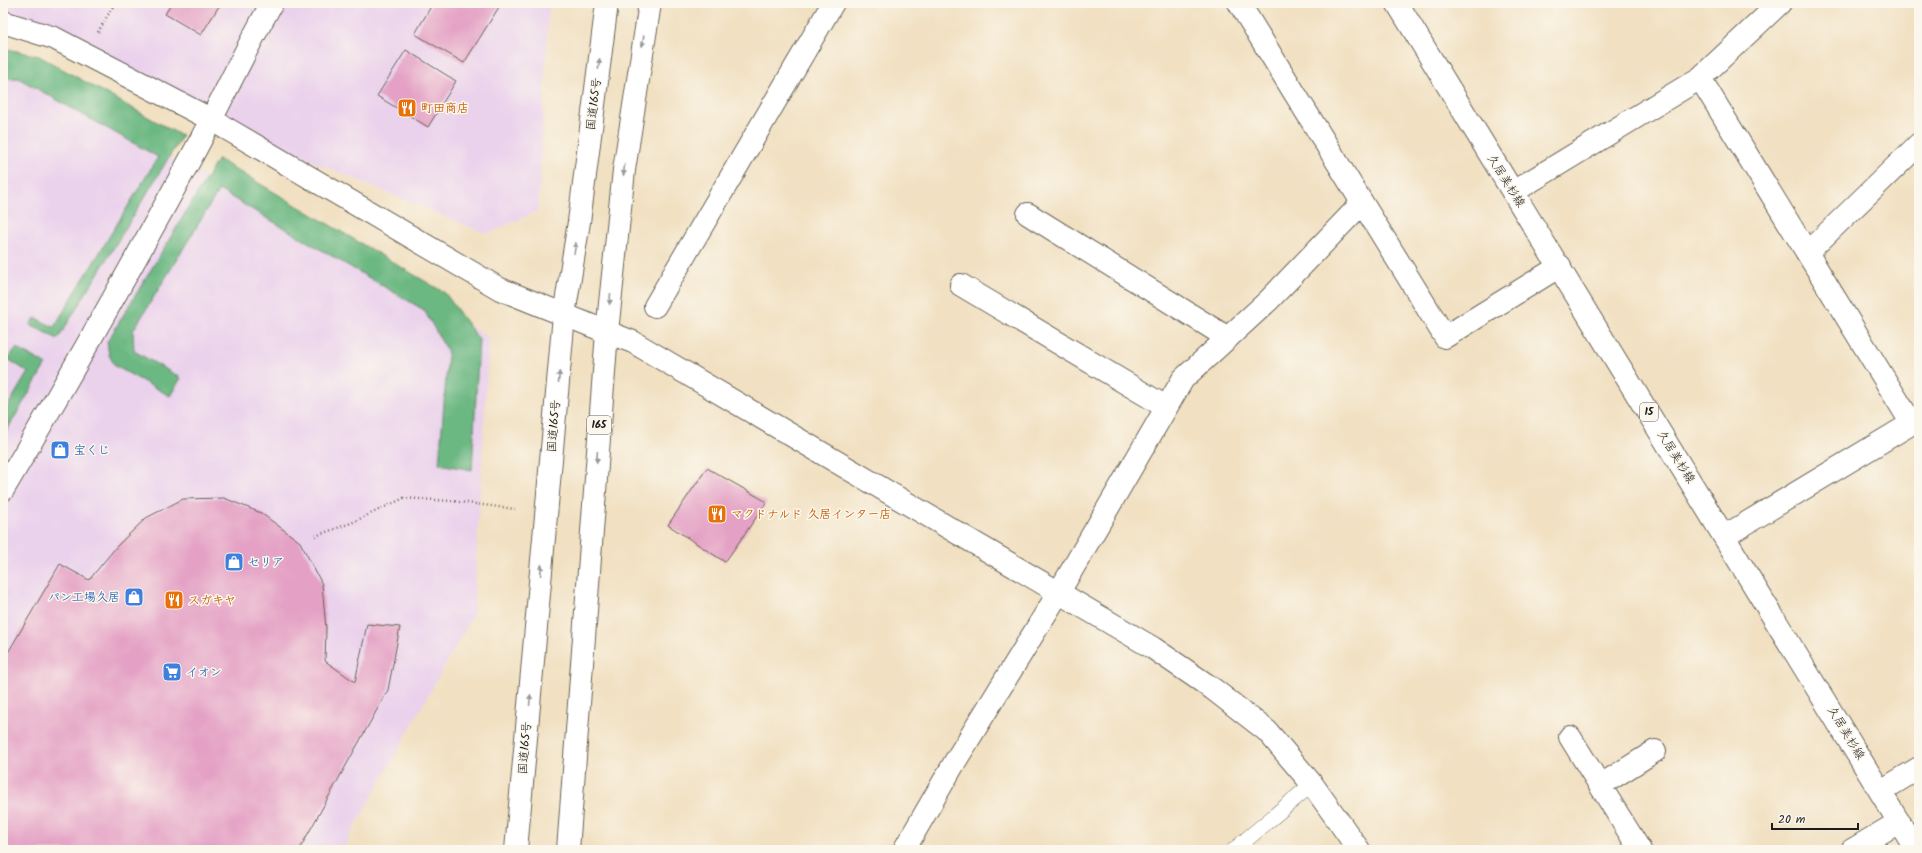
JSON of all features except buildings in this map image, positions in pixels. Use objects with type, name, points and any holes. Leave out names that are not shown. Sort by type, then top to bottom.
[{"type":"main road","points":[[3,490],[77,364],[212,120],[250,41],[272,3]]},
{"type":"main road","name":"国道165号","points":[[516,850],[564,315],[579,222],[607,3]]},
{"type":"main road","name":"165","points":[[568,850],[607,332],[624,170],[650,3]]},
{"type":"main road","points":[[655,306],[834,3]]},
{"type":"main road","points":[[1239,3],[1445,337],[1560,266]]},
{"type":"main road","name":"久居美杉線","points":[[1397,3],[1560,266],[1916,850]]},
{"type":"main road","points":[[1513,192],[1700,78],[1780,3]]},
{"type":"main road","points":[[3,22],[54,38],[212,120],[500,289],[633,342],[1153,648],[1219,694],[1267,731],[1312,784],[1359,850]]},
{"type":"main road","points":[[1700,78],[1807,253],[1915,422],[1725,536]]},
{"type":"main road","points":[[1807,253],[1919,144]]},
{"type":"main road","points":[[904,850],[956,760],[1059,592],[1183,379],[1269,300],[1362,203]]},
{"type":"main road","points":[[1028,214],[1228,338]]},
{"type":"main road","points":[[961,285],[1166,407]]},
{"type":"main road","points":[[1570,737],[1640,850]]},
{"type":"main road","points":[[1600,785],[1655,751]]},
{"type":"main road","points":[[512,850],[524,765]]},
{"type":"main road","points":[[1881,791],[1919,768]]},
{"type":"main road","points":[[1852,850],[1899,822]]},
{"type":"lane","points":[[1234,850],[1312,784]]},
{"type":"path","points":[[84,54],[115,3]]},
{"type":"path","points":[[315,536],[351,523],[404,498],[451,501],[515,509]]},
{"type":"shaded area","points":[[3,3],[549,3],[538,211],[487,234],[212,120],[3,23]]},
{"type":"shaded area","points":[[3,62],[489,337],[473,615],[342,850],[3,850]]},
{"type":"green space","points":[[3,48],[39,56],[182,136],[58,339],[30,325],[35,318],[54,327],[158,157],[18,78],[3,79]]},
{"type":"green space","points":[[218,159],[445,293],[479,340],[472,470],[439,464],[448,353],[424,310],[219,190],[133,331],[134,351],[181,378],[170,396],[115,366],[109,355],[107,342]]},
{"type":"green space","points":[[16,348],[46,364],[3,437],[3,414],[28,372],[8,359]]},
{"type":"place","name":"町田商店","points":[[407,108]]},
{"type":"place","name":"宝くじ","points":[[60,450]]},
{"type":"place","name":"マクドナルド 久居インター店","points":[[717,514]]},
{"type":"place","name":"セリア","points":[[234,562]]},
{"type":"place","name":"パン工場久居","points":[[134,597]]},
{"type":"place","name":"スガキヤ","points":[[174,600]]},
{"type":"place","name":"イオン","points":[[172,672]]}]
